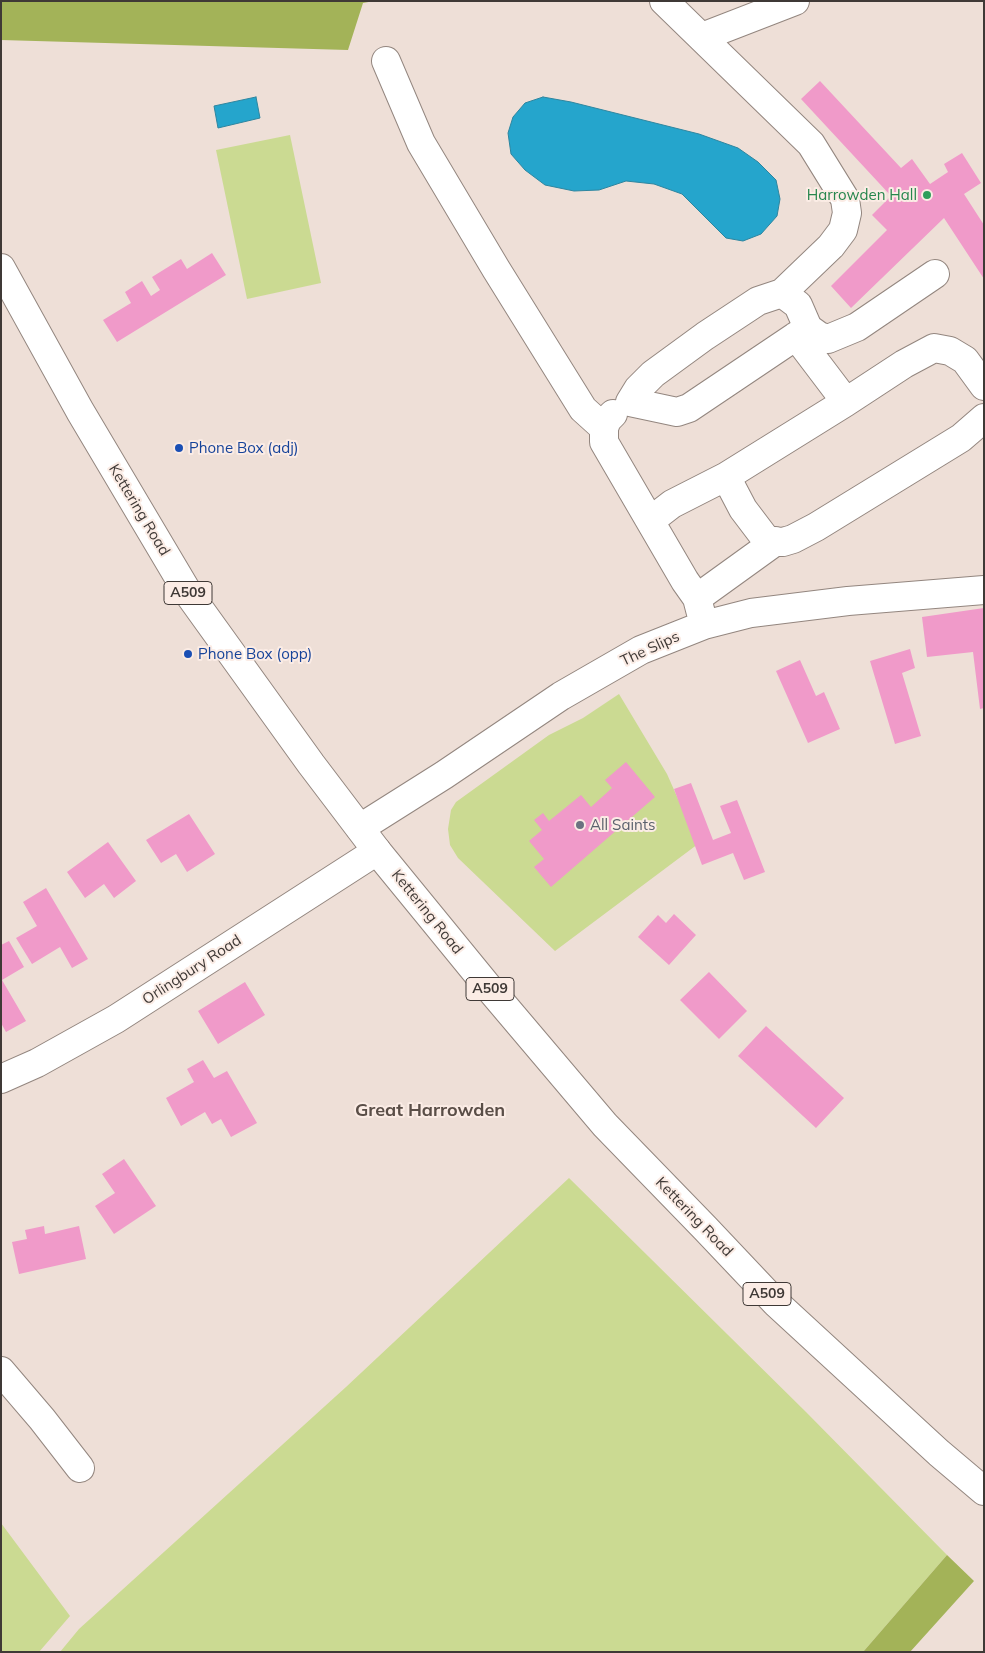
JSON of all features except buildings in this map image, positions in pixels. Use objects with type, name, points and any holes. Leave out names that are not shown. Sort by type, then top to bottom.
[{"type":"main road","points":[[664,1],[811,144],[844,199],[847,213],[843,230],[831,246],[782,293],[758,301],[653,374],[638,389],[630,402],[607,420],[604,428],[604,442],[685,581],[697,598],[704,626]]},
{"type":"main road","points":[[702,37],[795,1]]},
{"type":"main road","points":[[386,61],[421,143],[431,160],[583,409],[604,428]]},
{"type":"main road","name":"Kettering Road","points":[[1,268],[80,411],[188,593],[311,764],[377,851],[489,988],[605,1125],[776,1303],[939,1453],[984,1491]]},
{"type":"main road","points":[[630,402],[677,412],[689,408],[802,332],[828,339],[857,327],[935,274]]},
{"type":"main road","points":[[782,293],[798,305],[802,332],[846,402]]},
{"type":"main road","points":[[650,520],[672,504],[727,476],[904,364],[934,348],[950,351],[965,360],[984,386]]},
{"type":"main road","points":[[727,476],[743,510],[765,538],[776,542],[783,542],[816,527],[961,438],[984,418]]},
{"type":"main road","points":[[697,598],[776,542]]},
{"type":"main road","name":"The Slips","points":[[360,828],[444,775],[561,696],[640,650],[704,626],[751,614],[848,601],[984,590]]},
{"type":"main road","name":"Orlingbury Road","points":[[1,1079],[37,1063],[116,1020],[377,851]]},
{"type":"main road","points":[[1,1371],[80,1468]]},
{"type":"main road","points":[[939,1453],[984,1473]]},
{"type":"green space","points":[[1,1],[374,1],[363,3],[348,50],[1,40]]},
{"type":"green space","points":[[290,135],[321,283],[247,299],[216,150]]},
{"type":"green space","points":[[619,694],[667,774],[698,844],[555,951],[458,858],[450,845],[448,829],[451,810],[456,802],[549,735],[583,718]]},
{"type":"green space","points":[[569,1178],[806,1412],[947,1555],[863,1652],[60,1652],[79,1629],[346,1387]]},
{"type":"green space","points":[[1,1523],[70,1616],[39,1652],[1,1652]]},
{"type":"green space","points":[[947,1555],[974,1581],[910,1652],[863,1652]]},
{"type":"water","points":[[256,97],[260,118],[218,128],[214,106]]},
{"type":"water","points":[[543,97],[571,102],[699,134],[738,148],[758,162],[776,180],[780,199],[777,216],[761,234],[743,241],[726,238],[682,194],[654,184],[626,181],[599,190],[574,191],[545,185],[525,170],[511,154],[508,133],[513,117],[525,103]]},
{"type":"place","name":"Harrowden Hall","points":[[927,195]]},
{"type":"place","name":"Phone Box (adj)","points":[[179,448]]},
{"type":"place","name":"Phone Box (opp)","points":[[188,654]]},
{"type":"place","name":"All Saints","points":[[580,825]]},
{"type":"district","name":"Great Harrowden","points":[[430,1111]]}]
